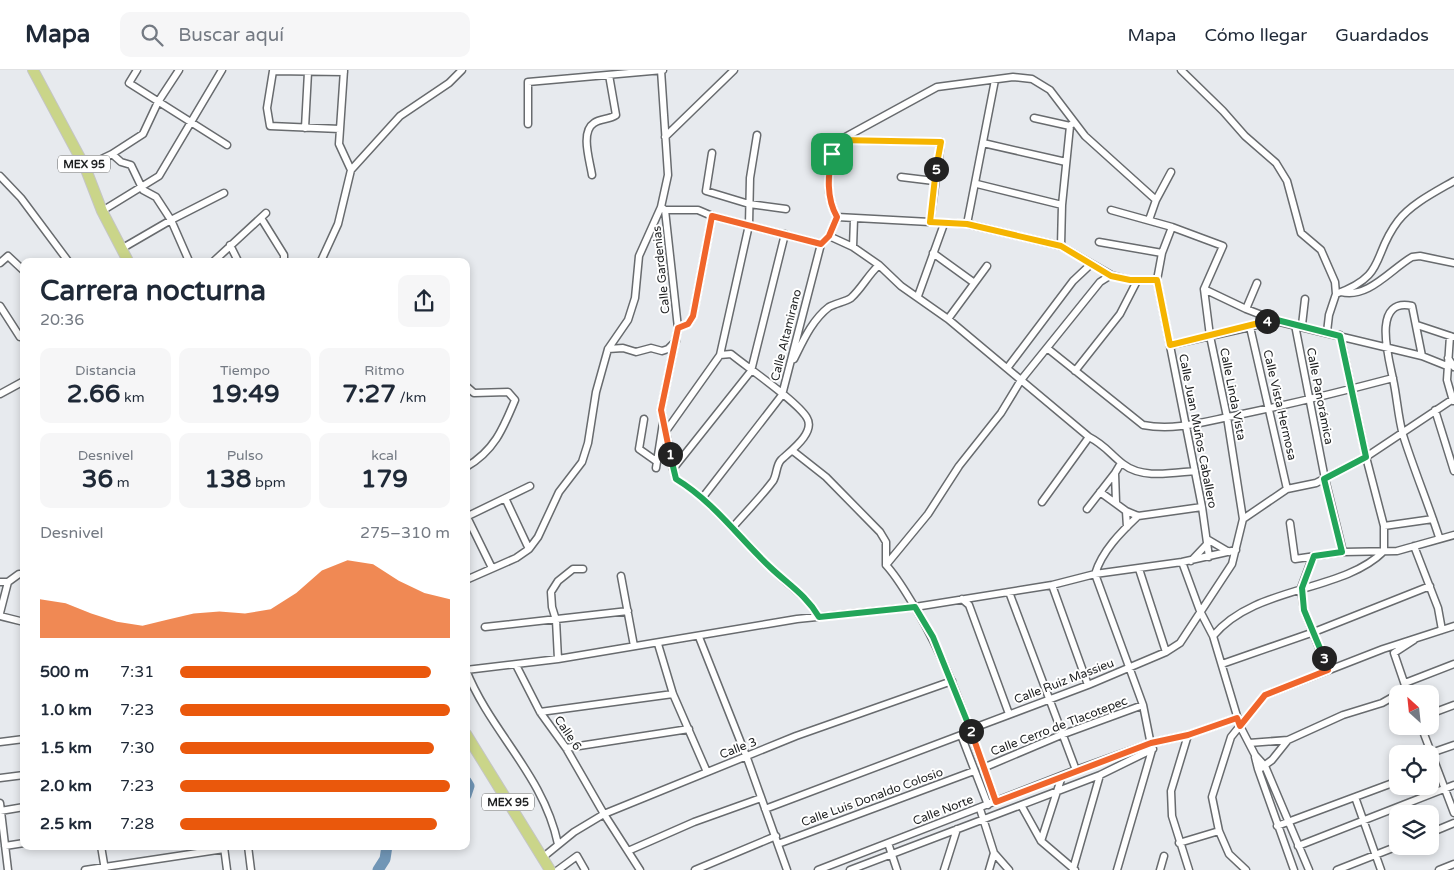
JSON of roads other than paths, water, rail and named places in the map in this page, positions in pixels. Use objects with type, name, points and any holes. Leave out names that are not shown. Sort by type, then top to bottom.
[{"type":"main road","name":"MEX 95","points":[[34,70],[85,167],[102,211],[126,258]]},
{"type":"main road","name":"MEX 95","points":[[470,741],[550,870]]},
{"type":"street","points":[[137,70],[129,82],[228,145]]},
{"type":"street","points":[[85,167],[112,154],[143,134],[158,102],[179,70]]},
{"type":"street","points":[[102,211],[159,176],[222,70]]},
{"type":"street","points":[[323,258],[338,224],[351,170],[400,116],[449,83],[462,70]]},
{"type":"street","points":[[665,137],[734,70]]},
{"type":"street","points":[[1181,70],[1223,111],[1245,136],[1276,163],[1288,182],[1301,233],[1321,250],[1338,293],[1329,315],[1327,332]]},
{"type":"street","points":[[340,129],[270,126],[267,108],[273,71],[344,71],[340,144],[351,170]]},
{"type":"street","points":[[470,578],[516,558],[529,548],[538,537],[560,492],[582,462],[588,443],[596,392],[608,349],[628,320],[635,298],[639,256],[663,209],[668,175],[662,71],[609,75],[588,74],[528,82],[528,124]]},
{"type":"street","points":[[305,128],[308,72]]},
{"type":"street","points":[[592,175],[586,136],[588,128],[595,122],[611,119],[616,115],[609,75]]},
{"type":"street","points":[[837,217],[832,208],[828,184],[832,154],[840,140],[937,87],[1013,77],[1032,79],[1050,90],[1072,124],[1156,200]]},
{"type":"street","points":[[967,224],[995,80]]},
{"type":"street","points":[[1034,118],[1072,124]]},
{"type":"street","points":[[1061,246],[1062,205],[1072,124]]},
{"type":"street","points":[[666,431],[720,355],[749,225],[749,204],[757,135]]},
{"type":"street","points":[[840,140],[941,142],[934,181],[930,222]]},
{"type":"street","points":[[983,143],[1066,162]]},
{"type":"street","points":[[712,153],[706,191],[749,204],[786,209]]},
{"type":"street","points":[[112,154],[121,162],[131,165],[141,187],[156,197],[171,220],[188,258]]},
{"type":"street","points":[[1149,220],[1156,200],[1171,172]]},
{"type":"street","points":[[0,176],[32,212],[66,258]]},
{"type":"street","points":[[901,178],[934,181]]},
{"type":"street","points":[[1338,293],[1364,281],[1377,265],[1387,240],[1398,221],[1414,207],[1454,181]]},
{"type":"street","points":[[976,184],[1062,205]]},
{"type":"street","points":[[121,249],[171,220],[224,193]]},
{"type":"street","points":[[663,209],[698,210],[712,216],[821,244],[829,236],[837,217]]},
{"type":"street","name":"Calle Gardenias","points":[[663,209],[678,328],[661,410],[676,479],[703,497]]},
{"type":"street","points":[[1111,210],[1172,227],[1223,246],[1204,289],[1246,309],[1273,319],[1422,356],[1450,366]]},
{"type":"street","points":[[217,258],[264,216],[284,258]]},
{"type":"street","points":[[678,328],[688,324],[693,316],[712,216]]},
{"type":"street","points":[[837,217],[967,224],[1061,246],[1111,276],[1137,281],[1157,280],[1162,253],[1172,227]]},
{"type":"street","points":[[853,247],[854,219]]},
{"type":"street","points":[[918,296],[944,224]]},
{"type":"street","points":[[673,468],[751,371],[786,234]]},
{"type":"street","points":[[829,236],[853,247],[879,265],[901,286],[948,318],[979,346],[1090,437],[1104,445],[1121,463],[1142,473],[1195,471]]},
{"type":"street","points":[[1099,242],[1162,253]]},
{"type":"street","name":"Calle Altamirano","points":[[703,497],[785,397],[821,244]]},
{"type":"street","points":[[230,245],[236,258]]},
{"type":"street","points":[[933,253],[973,282]]},
{"type":"street","points":[[0,263],[8,256],[20,267]]},
{"type":"street","points":[[1338,293],[1361,292],[1412,257],[1420,256],[1454,264]]},
{"type":"street","points":[[785,397],[792,366],[808,331],[830,306],[850,299],[867,276],[879,265]]},
{"type":"street","points":[[1008,368],[1073,281],[1090,265]]},
{"type":"street","points":[[948,318],[973,282],[987,266]]},
{"type":"street","points":[[886,565],[928,514],[959,466],[1001,412],[1021,380],[1100,282],[1111,276]]},
{"type":"street","name":"Calle Juan Muños Caballero","points":[[1157,280],[1202,506],[1209,557]]},
{"type":"street","points":[[1075,371],[1120,314],[1137,281]]},
{"type":"street","points":[[1246,309],[1257,283]]},
{"type":"street","name":"Calle Linda Vista","points":[[1204,289],[1210,336],[1228,417],[1243,519]]},
{"type":"street","name":"Calle Panorámica","points":[[1305,299],[1299,325],[1310,401],[1324,476],[1342,552]]},
{"type":"street","points":[[1422,356],[1412,306],[1403,304],[1393,309],[1387,317],[1386,348],[1402,433],[1439,537]]},
{"type":"street","points":[[0,306],[20,337]]},
{"type":"street","points":[[1170,345],[1250,327],[1273,319]]},
{"type":"street","points":[[1243,519],[1286,489],[1316,483],[1324,476],[1366,457],[1435,410],[1453,401],[1447,380],[1452,336],[1417,324]]},
{"type":"street","name":"Calle Vista Hermosa","points":[[1250,327],[1270,409],[1286,489]]},
{"type":"street","points":[[1213,636],[1225,622],[1238,614],[1302,588],[1342,575],[1375,560],[1384,550],[1384,526],[1366,457],[1340,336]]},
{"type":"street","points":[[608,349],[623,348],[636,352],[652,348],[662,351],[668,350],[677,340]]},
{"type":"street","points":[[1047,348],[1143,425],[1160,428],[1186,426],[1310,401],[1393,378]]},
{"type":"street","points":[[720,355],[731,354],[785,397],[807,417],[809,422],[805,435],[793,451],[779,461],[774,479],[733,527]]},
{"type":"street","points":[[0,394],[20,383]]},
{"type":"street","points":[[470,390],[474,393],[508,392],[515,400],[498,437],[483,457],[470,465]]},
{"type":"street","points":[[1435,410],[1454,471]]},
{"type":"street","points":[[644,419],[639,449],[656,461]]},
{"type":"street","points":[[656,468],[663,420]]},
{"type":"street","points":[[1042,502],[1090,437]]},
{"type":"street","points":[[793,451],[826,477],[880,532],[886,542],[886,565],[897,577],[933,637],[971,729],[996,802]]},
{"type":"street","points":[[1087,509],[1121,463]]},
{"type":"street","points":[[1115,473],[1116,502]]},
{"type":"street","points":[[470,516],[530,486]]},
{"type":"street","points":[[1100,492],[1138,516],[1202,506]]},
{"type":"street","points":[[703,497],[770,568],[809,600],[819,617]]},
{"type":"street","points":[[505,498],[529,548]]},
{"type":"street","points":[[1126,510],[1127,527]]},
{"type":"street","points":[[1117,870],[1151,747],[1143,705],[1095,574],[1098,563],[1108,548],[1138,516]]},
{"type":"street","name":"Calle Ruiz Massieu","points":[[971,729],[1049,698],[1088,685],[1166,652],[1180,643],[1232,564],[1232,551],[1243,519]]},
{"type":"street","points":[[1384,526],[1433,519]]},
{"type":"street","points":[[470,523],[492,568]]},
{"type":"street","points":[[1290,523],[1295,559],[1342,552],[1414,546],[1439,537],[1454,535]]},
{"type":"street","points":[[1191,561],[1207,541],[1232,551]]},
{"type":"street","points":[[1414,546],[1430,586],[1442,630]]},
{"type":"street","points":[[470,670],[658,644],[819,617],[915,607],[1052,585],[1095,574],[1191,561],[1232,551]]},
{"type":"street","points":[[1314,556],[1302,588],[1304,610],[1328,670]]},
{"type":"street","points":[[1182,562],[1200,611],[1213,636],[1240,726],[1255,755],[1265,766],[1309,870]]},
{"type":"street","points":[[558,659],[556,620],[552,607],[551,592],[558,581],[573,569],[583,569]]},
{"type":"street","points":[[1139,569],[1166,652]]},
{"type":"street","points":[[0,582],[8,582],[20,574]]},
{"type":"street","points":[[621,576],[634,646]]},
{"type":"street","points":[[8,582],[0,614],[20,621]]},
{"type":"street","points":[[1052,585],[1088,685]]},
{"type":"street","points":[[1222,664],[1314,632],[1430,586]]},
{"type":"street","points":[[1009,592],[1061,735],[1076,770]]},
{"type":"street","points":[[962,599],[969,605],[1009,714]]},
{"type":"street","points":[[485,628],[628,611]]},
{"type":"street","points":[[1246,870],[1229,854],[1219,831],[1212,797],[1231,737],[1265,695],[1419,636],[1454,626]]},
{"type":"street","points":[[1406,685],[1394,652],[1419,636]]},
{"type":"street","points":[[699,637],[747,758],[787,870]]},
{"type":"street","points":[[658,644],[673,694],[707,772]]},
{"type":"street","name":"Calle 6","points":[[516,664],[540,712],[566,748],[604,814],[640,870]]},
{"type":"street","points":[[1415,685],[1454,664]]},
{"type":"street","points":[[470,680],[474,691],[524,764],[546,803],[558,844]]},
{"type":"street","name":"Calle 3","points":[[542,858],[558,844],[604,814],[707,772],[747,758],[796,736],[952,681]]},
{"type":"street","points":[[540,712],[673,694]]},
{"type":"street","points":[[1248,743],[1288,740],[1389,698]]},
{"type":"street","name":"Calle Cerro de Tlacotepec","points":[[983,768],[1061,735],[1143,705]]},
{"type":"street","points":[[1439,711],[1454,705]]},
{"type":"street","name":"Calle Norte","points":[[850,870],[863,867],[892,854],[1100,775],[1160,742],[1188,735],[1237,718]]},
{"type":"street","points":[[566,748],[689,729]]},
{"type":"street","points":[[765,809],[961,735],[988,805]]},
{"type":"street","points":[[1188,735],[1171,791],[1172,816],[1189,870]]},
{"type":"street","points":[[0,742],[20,740]]},
{"type":"street","points":[[1258,769],[1265,766],[1288,740]]},
{"type":"street","points":[[1439,751],[1454,745]]},
{"type":"street","name":"Calle Norte","points":[[818,870],[1076,770],[1151,747]]},
{"type":"street","points":[[1255,755],[1277,826],[1294,870]]},
{"type":"street","name":"Calle Luis Donaldo Colosio","points":[[778,844],[974,772]]},
{"type":"street","points":[[1021,804],[1041,841],[1074,869],[1100,775]]},
{"type":"street","points":[[0,778],[20,776]]},
{"type":"street","points":[[1041,841],[1062,776]]},
{"type":"street","points":[[1439,778],[1445,788],[1454,813]]},
{"type":"street","points":[[1277,826],[1389,784]]},
{"type":"street","points":[[1298,846],[1454,785]]},
{"type":"street","points":[[1355,797],[1381,870]]},
{"type":"street","points":[[628,851],[694,822],[761,798]]},
{"type":"street","points":[[0,803],[4,846],[3,862],[8,870]]},
{"type":"street","points":[[1,811],[20,808]]},
{"type":"street","points":[[980,808],[994,853],[1009,870]]},
{"type":"street","points":[[1439,829],[1454,823]]},
{"type":"street","points":[[944,870],[957,829]]},
{"type":"street","points":[[1179,843],[1219,831]]},
{"type":"street","points":[[695,870],[776,836]]},
{"type":"street","points":[[888,843],[897,870]]},
{"type":"street","points":[[4,846],[20,844]]},
{"type":"street","points":[[1337,870],[1389,849]]},
{"type":"street","points":[[102,850],[105,869]]},
{"type":"street","points":[[85,870],[105,869],[213,850]]},
{"type":"street","points":[[224,850],[227,870]]},
{"type":"street","points":[[248,850],[251,870]]},
{"type":"street","points":[[989,870],[994,853]]},
{"type":"street","points":[[558,870],[577,856],[585,870]]},
{"type":"street","points":[[1160,870],[1164,856]]},
{"type":"street","points":[[1439,870],[1454,864]]},
{"type":"waterway","points":[[378,870],[385,859],[386,850]]}]
